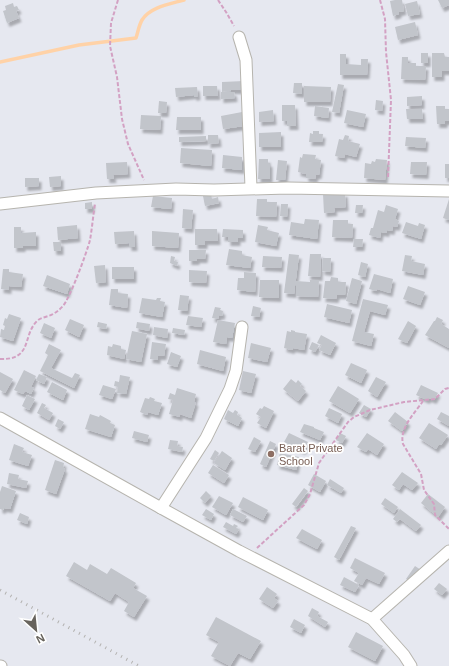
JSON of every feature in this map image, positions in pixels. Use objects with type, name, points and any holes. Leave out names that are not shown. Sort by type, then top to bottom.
[{"type":"street","points":[[239,37],[246,60],[251,188]]},
{"type":"street","points":[[0,204],[96,193],[149,190],[251,188],[449,190]]},
{"type":"street","points":[[161,508],[206,438],[230,389],[236,371],[242,326]]},
{"type":"street","points":[[0,418],[249,556],[372,619],[404,655],[411,666]]},
{"type":"street","points":[[372,619],[449,551]]},
{"type":"path","points":[[118,0],[111,23],[110,46],[117,77],[122,119],[128,144],[149,190]]},
{"type":"path","points":[[218,0],[239,37]]},
{"type":"path","points":[[380,0],[385,19],[386,52],[391,100],[388,190]]},
{"type":"path","points":[[0,359],[12,358],[24,350],[33,326],[37,321],[53,314],[64,304],[72,289],[90,241],[96,193]]},
{"type":"path","points":[[249,556],[304,505],[310,494],[319,463],[348,422],[360,413],[370,410],[404,402],[423,401],[437,398],[445,389],[449,388]]},
{"type":"path","points":[[423,401],[402,431],[401,440],[421,474],[424,490],[434,504],[435,515],[449,530]]},
{"type":"building","points":[[402,0],[404,11],[393,16],[390,1]]},
{"type":"building","points":[[438,0],[449,0],[449,5],[442,8]]},
{"type":"building","points":[[417,1],[420,14],[408,16],[405,4]]},
{"type":"building","points":[[13,3],[14,7],[17,6],[19,10],[16,11],[19,18],[7,23],[3,11],[6,10],[5,6]]},
{"type":"building","points":[[415,22],[418,35],[398,40],[395,27]]},
{"type":"building","points":[[421,53],[428,53],[428,63],[421,63]]},
{"type":"building","points":[[432,53],[444,53],[445,57],[449,57],[449,71],[442,71],[442,77],[432,77]]},
{"type":"building","points":[[340,54],[346,54],[346,64],[361,65],[361,59],[368,59],[367,75],[340,75]]},
{"type":"building","points":[[402,57],[408,57],[408,63],[416,63],[416,66],[426,66],[425,80],[401,79]]},
{"type":"building","points":[[244,81],[244,90],[222,92],[222,82]]},
{"type":"building","points":[[294,83],[302,83],[302,94],[293,93]]},
{"type":"building","points":[[338,84],[344,85],[339,113],[332,112]]},
{"type":"building","points":[[203,86],[217,86],[218,96],[203,96]]},
{"type":"building","points":[[304,86],[331,87],[330,102],[304,102]]},
{"type":"building","points":[[197,87],[198,96],[176,97],[175,88]]},
{"type":"building","points":[[221,92],[234,92],[235,98],[221,99]]},
{"type":"building","points":[[422,96],[422,105],[407,106],[407,97]]},
{"type":"building","points":[[376,100],[383,101],[382,111],[375,110]]},
{"type":"building","points":[[159,101],[167,102],[166,113],[158,113]]},
{"type":"building","points":[[282,105],[295,105],[296,126],[287,126],[287,121],[282,121]]},
{"type":"building","points":[[315,106],[329,108],[328,118],[314,116]]},
{"type":"building","points":[[436,106],[445,106],[445,109],[449,109],[449,121],[445,121],[445,124],[437,124]]},
{"type":"building","points":[[406,109],[422,109],[423,119],[407,119]]},
{"type":"building","points":[[273,110],[274,121],[259,122],[259,112]]},
{"type":"building","points":[[347,110],[366,114],[363,127],[344,123]]},
{"type":"building","points":[[242,112],[244,126],[223,129],[221,116]]},
{"type":"building","points":[[141,115],[161,116],[160,130],[140,129]]},
{"type":"building","points":[[177,117],[201,117],[201,130],[176,130]]},
{"type":"building","points":[[313,131],[319,131],[319,134],[323,134],[322,142],[309,142],[310,133],[313,134]]},
{"type":"building","points":[[281,132],[281,147],[259,147],[259,133]]},
{"type":"building","points":[[208,135],[218,135],[219,143],[208,144]]},
{"type":"building","points":[[345,135],[349,136],[348,141],[360,144],[356,157],[345,154],[344,158],[335,156],[339,139],[343,140]]},
{"type":"building","points":[[206,136],[206,141],[179,142],[179,137]]},
{"type":"building","points":[[406,137],[426,138],[425,148],[405,146]]},
{"type":"building","points":[[181,148],[212,150],[211,166],[180,163]]},
{"type":"building","points":[[303,154],[316,155],[315,159],[321,160],[319,175],[316,175],[315,179],[306,178],[306,174],[298,172],[300,157],[302,158]]},
{"type":"building","points":[[223,155],[242,157],[242,170],[222,168]]},
{"type":"building","points":[[259,159],[268,159],[268,163],[270,163],[270,179],[258,179]]},
{"type":"building","points":[[376,159],[387,160],[385,180],[364,178],[365,163],[371,164],[372,161],[375,162]]},
{"type":"building","points":[[278,160],[287,161],[285,180],[276,180]]},
{"type":"building","points":[[127,162],[128,174],[113,175],[114,179],[107,179],[106,163]]},
{"type":"building","points":[[411,162],[427,162],[426,175],[410,174]]},
{"type":"building","points":[[445,164],[449,164],[449,178],[445,178]]},
{"type":"building","points":[[61,176],[61,186],[50,187],[49,177]]},
{"type":"building","points":[[25,178],[39,178],[39,186],[25,187]]},
{"type":"building","points":[[345,193],[346,207],[334,208],[335,212],[324,213],[323,194]]},
{"type":"building","points":[[211,194],[212,199],[218,197],[219,203],[205,206],[203,196]]},
{"type":"building","points":[[153,196],[172,198],[171,209],[151,207]]},
{"type":"building","points":[[257,199],[267,199],[267,202],[277,202],[276,217],[256,216]]},
{"type":"building","points":[[449,199],[449,220],[443,218]]},
{"type":"building","points":[[92,202],[92,209],[85,209],[85,203]]},
{"type":"building","points":[[281,204],[288,204],[287,217],[280,216]]},
{"type":"building","points":[[356,205],[363,205],[362,213],[355,213]]},
{"type":"building","points":[[386,205],[398,209],[395,219],[399,221],[397,227],[393,226],[392,231],[387,230],[387,233],[381,232],[380,238],[369,235],[371,228],[373,228],[378,210],[384,212]]},
{"type":"building","points":[[183,209],[193,210],[191,229],[182,228]]},
{"type":"building","points":[[305,219],[319,220],[317,239],[289,235],[291,222],[304,224]]},
{"type":"building","points":[[333,220],[348,220],[348,224],[353,224],[352,238],[332,237]]},
{"type":"building","points":[[406,222],[418,226],[419,223],[425,225],[421,239],[402,233]]},
{"type":"building","points":[[77,225],[78,238],[58,240],[57,227]]},
{"type":"building","points":[[258,225],[268,227],[267,230],[279,233],[276,246],[255,242]]},
{"type":"building","points":[[14,227],[21,227],[21,233],[36,232],[36,246],[14,248]]},
{"type":"building","points":[[195,229],[217,229],[218,241],[205,241],[205,245],[195,245]]},
{"type":"building","points":[[223,229],[243,230],[243,238],[238,238],[238,242],[228,242],[228,237],[222,237]]},
{"type":"building","points":[[134,231],[135,247],[129,247],[129,243],[115,244],[114,232]]},
{"type":"building","points":[[152,231],[179,233],[178,248],[152,246]]},
{"type":"building","points":[[354,239],[363,239],[362,247],[353,247]]},
{"type":"building","points":[[53,242],[61,242],[61,251],[54,251]]},
{"type":"building","points":[[229,249],[242,251],[242,255],[252,257],[250,268],[226,265]]},
{"type":"building","points":[[189,250],[206,250],[205,259],[189,261]]},
{"type":"building","points":[[289,254],[299,255],[294,294],[284,293]]},
{"type":"building","points":[[310,254],[321,254],[320,277],[308,276]]},
{"type":"building","points":[[405,255],[412,256],[411,261],[425,264],[423,275],[402,271]]},
{"type":"building","points":[[171,256],[175,257],[174,261],[178,262],[177,266],[170,263]]},
{"type":"building","points":[[263,256],[282,257],[281,268],[262,267]]},
{"type":"building","points":[[323,258],[331,258],[330,272],[322,271]]},
{"type":"building","points":[[361,262],[368,264],[365,277],[358,275]]},
{"type":"building","points":[[105,265],[106,282],[96,283],[94,266]]},
{"type":"building","points":[[112,267],[134,267],[134,279],[112,279]]},
{"type":"building","points":[[3,269],[9,269],[9,272],[23,274],[21,287],[9,286],[9,290],[1,289]]},
{"type":"building","points":[[189,270],[207,271],[206,283],[189,282]]},
{"type":"building","points":[[244,272],[256,273],[255,292],[237,290],[238,278],[244,278]]},
{"type":"building","points":[[374,274],[393,279],[390,293],[377,289],[376,291],[369,289]]},
{"type":"building","points":[[47,275],[70,284],[67,294],[43,286]]},
{"type":"building","points":[[331,277],[338,278],[338,282],[346,282],[345,295],[337,295],[336,299],[323,298],[325,281],[330,281]]},
{"type":"building","points":[[352,278],[362,281],[356,304],[346,301]]},
{"type":"building","points":[[260,280],[279,280],[279,298],[259,297]]},
{"type":"building","points":[[310,280],[319,280],[318,297],[296,296],[296,281],[310,282]]},
{"type":"building","points":[[408,286],[425,292],[420,305],[403,299]]},
{"type":"building","points":[[111,289],[118,289],[118,293],[128,294],[127,308],[109,305]]},
{"type":"building","points":[[180,295],[189,296],[187,311],[178,310]]},
{"type":"building","points":[[142,298],[156,300],[157,298],[161,298],[160,301],[165,302],[162,317],[139,313]]},
{"type":"building","points":[[363,299],[388,305],[385,315],[370,311],[364,332],[374,334],[371,346],[352,341]]},
{"type":"building","points":[[327,304],[352,310],[349,323],[324,317]]},
{"type":"building","points":[[253,306],[261,308],[259,317],[251,316]]},
{"type":"building","points":[[215,307],[221,308],[220,310],[223,311],[222,316],[219,315],[218,319],[212,318]]},
{"type":"building","points":[[9,314],[21,318],[13,341],[0,337],[1,329],[4,330],[5,326],[3,325],[5,318],[7,319]]},
{"type":"building","points":[[188,316],[203,318],[201,327],[186,325]]},
{"type":"building","points":[[437,317],[443,320],[441,324],[449,329],[449,348],[425,335]]},
{"type":"building","points":[[70,319],[84,325],[79,337],[65,330]]},
{"type":"building","points":[[218,320],[235,323],[232,338],[227,337],[226,344],[213,342]]},
{"type":"building","points":[[408,321],[416,326],[407,343],[398,339]]},
{"type":"building","points":[[98,322],[107,324],[106,329],[97,327]]},
{"type":"building","points":[[137,322],[150,324],[149,331],[136,328]]},
{"type":"building","points":[[44,323],[55,328],[51,338],[40,333]]},
{"type":"building","points":[[154,327],[168,329],[167,338],[153,335]]},
{"type":"building","points":[[173,328],[185,330],[184,335],[172,333]]},
{"type":"building","points":[[291,330],[307,334],[304,350],[284,348],[287,331],[291,332]]},
{"type":"building","points":[[132,331],[147,334],[141,362],[126,359]]},
{"type":"building","points":[[321,335],[336,343],[330,355],[319,350],[322,345],[317,343]]},
{"type":"building","points":[[152,342],[166,344],[164,356],[158,356],[158,360],[150,359]]},
{"type":"building","points":[[312,342],[319,345],[315,352],[309,349]]},
{"type":"building","points":[[251,343],[271,348],[267,362],[248,358]]},
{"type":"building","points":[[49,344],[61,350],[51,368],[72,378],[75,373],[80,375],[74,388],[40,371],[48,355],[45,353]]},
{"type":"building","points":[[113,344],[121,346],[121,349],[126,350],[124,359],[107,355],[108,346],[112,347]]},
{"type":"building","points":[[200,350],[226,357],[223,371],[197,364]]},
{"type":"building","points":[[171,352],[181,356],[177,367],[167,364]]},
{"type":"building","points":[[351,363],[367,370],[361,383],[345,375]]},
{"type":"building","points":[[24,370],[36,376],[31,387],[34,388],[31,394],[25,391],[23,394],[14,390]]},
{"type":"building","points":[[243,371],[256,374],[251,393],[239,390]]},
{"type":"building","points":[[0,372],[13,379],[5,393],[0,390]]},
{"type":"building","points":[[39,374],[47,377],[44,384],[36,380]]},
{"type":"building","points":[[120,375],[130,377],[126,394],[117,393],[118,387],[114,386],[115,381],[119,382]]},
{"type":"building","points":[[376,377],[386,382],[377,397],[368,391]]},
{"type":"building","points":[[291,379],[296,383],[298,380],[302,384],[300,386],[306,391],[298,401],[283,389]]},
{"type":"building","points":[[52,382],[67,390],[63,400],[47,392]]},
{"type":"building","points":[[103,385],[116,389],[112,399],[99,395]]},
{"type":"building","points":[[421,385],[438,393],[434,400],[429,398],[427,400],[416,395]]},
{"type":"building","points":[[338,386],[359,399],[350,413],[329,401]]},
{"type":"building","points":[[177,388],[196,394],[194,402],[196,402],[191,418],[180,414],[180,417],[169,414],[173,400],[168,399],[170,393],[175,395]]},
{"type":"building","points":[[27,395],[35,399],[29,410],[22,406]]},
{"type":"building","points":[[150,397],[155,399],[154,401],[162,403],[158,415],[148,412],[147,415],[140,412],[145,398],[149,399]]},
{"type":"building","points":[[42,403],[46,405],[44,408],[53,413],[49,420],[37,413]]},
{"type":"building","points":[[364,405],[371,409],[366,417],[359,413]]},
{"type":"building","points":[[264,406],[274,411],[266,428],[257,423],[261,417],[256,414],[260,408],[262,409]]},
{"type":"building","points":[[329,408],[342,414],[338,423],[325,416]]},
{"type":"building","points":[[228,410],[233,413],[235,410],[238,412],[237,415],[242,418],[238,426],[224,419]]},
{"type":"building","points":[[395,412],[408,422],[402,431],[388,421]]},
{"type":"building","points":[[441,412],[449,416],[449,426],[437,419]]},
{"type":"building","points":[[90,414],[99,417],[100,415],[115,425],[111,437],[85,429]]},
{"type":"building","points":[[58,419],[64,422],[60,429],[55,426]]},
{"type":"building","points":[[429,423],[448,435],[436,449],[419,438]]},
{"type":"building","points":[[304,424],[324,432],[320,440],[300,432]]},
{"type":"building","points":[[134,431],[149,435],[147,442],[132,438]]},
{"type":"building","points":[[289,433],[308,442],[303,451],[284,442]]},
{"type":"building","points":[[340,433],[346,436],[342,443],[336,440]]},
{"type":"building","points":[[367,433],[384,444],[377,455],[368,449],[366,452],[357,447]]},
{"type":"building","points":[[254,437],[261,441],[255,452],[248,449]]},
{"type":"building","points":[[170,440],[178,441],[177,446],[183,447],[182,452],[168,449]]},
{"type":"building","points":[[270,441],[276,444],[266,467],[260,464]]},
{"type":"building","points":[[14,444],[24,448],[22,452],[32,455],[28,466],[9,460]]},
{"type":"building","points":[[215,450],[219,453],[214,461],[210,459]]},
{"type":"building","points":[[222,451],[232,458],[225,470],[214,463]]},
{"type":"building","points":[[280,453],[299,457],[296,470],[277,465]]},
{"type":"building","points":[[55,460],[64,463],[63,468],[65,469],[56,494],[45,490]]},
{"type":"building","points":[[213,465],[229,475],[224,483],[208,473]]},
{"type":"building","points":[[402,472],[418,483],[412,490],[403,484],[399,490],[392,485]]},
{"type":"building","points":[[9,473],[19,475],[18,479],[28,481],[26,488],[7,484]]},
{"type":"building","points":[[314,474],[326,481],[320,492],[308,485]]},
{"type":"building","points":[[330,479],[344,488],[341,493],[327,485]]},
{"type":"building","points":[[2,486],[16,491],[10,509],[0,509],[0,492]]},
{"type":"building","points":[[304,488],[308,491],[296,507],[292,504]]},
{"type":"building","points":[[206,491],[211,496],[205,503],[200,498]]},
{"type":"building","points":[[428,494],[445,507],[438,517],[421,503]]},
{"type":"building","points":[[219,496],[233,503],[226,515],[212,507]]},
{"type":"building","points":[[243,497],[268,510],[263,520],[238,507]]},
{"type":"building","points":[[385,498],[398,507],[394,513],[381,504]]},
{"type":"building","points":[[206,509],[214,514],[211,520],[202,515]]},
{"type":"building","points":[[233,509],[247,516],[243,522],[230,515]]},
{"type":"building","points":[[400,509],[421,525],[416,531],[400,519],[397,522],[393,519]]},
{"type":"building","points":[[20,513],[29,517],[27,524],[17,520]]},
{"type":"building","points":[[226,522],[233,526],[234,524],[238,526],[236,528],[239,529],[236,534],[223,527]]},
{"type":"building","points":[[351,526],[356,528],[339,560],[334,557]]},
{"type":"building","points":[[302,529],[322,540],[317,549],[296,538]]},
{"type":"building","points":[[355,558],[385,573],[379,584],[366,578],[362,585],[354,581],[359,573],[350,568]]},
{"type":"building","points":[[74,562],[87,570],[90,564],[107,574],[111,568],[136,583],[133,588],[147,596],[134,617],[124,611],[129,602],[115,593],[110,601],[66,576]]},
{"type":"building","points":[[415,566],[421,570],[413,583],[406,579]]},
{"type":"building","points":[[344,577],[359,585],[355,592],[340,585]]},
{"type":"building","points":[[439,583],[447,589],[442,595],[434,589]]},
{"type":"building","points":[[267,587],[277,594],[274,598],[278,601],[273,608],[259,599]]},
{"type":"building","points":[[312,608],[319,612],[317,616],[328,622],[325,627],[308,616]]},
{"type":"building","points":[[216,617],[261,641],[250,659],[238,653],[230,666],[211,656],[219,642],[206,635]]},
{"type":"building","points":[[294,619],[305,625],[301,633],[290,627]]},
{"type":"building","points":[[356,632],[383,646],[375,661],[348,647]]},
{"type":"waterway","points":[[0,62],[79,45],[136,38],[142,20],[150,12],[184,0]]},
{"type":"railway","points":[[0,590],[139,666]]},
{"type":"place","name":"Barat Private School","points":[[271,454]]}]
